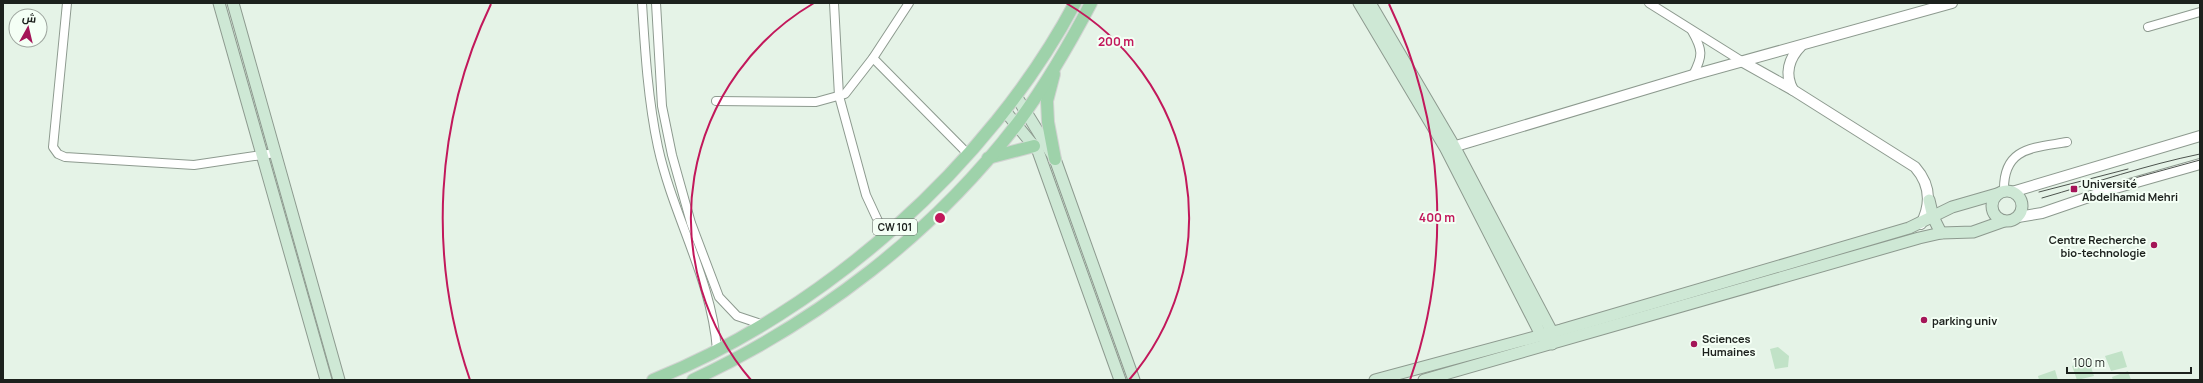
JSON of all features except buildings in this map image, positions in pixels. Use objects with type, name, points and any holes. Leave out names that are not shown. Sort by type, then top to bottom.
[{"type":"main road","points":[[219,3],[242,89],[263,155],[326,380]]},
{"type":"main road","points":[[233,3],[339,380]]},
{"type":"main road","name":"CW 101","points":[[653,380],[686,367],[761,324],[817,288],[885,236],[968,154],[1005,110],[1031,76],[1075,3]]},
{"type":"main road","name":"CW 101","points":[[693,380],[749,353],[798,323],[854,282],[922,228],[950,200],[1017,124],[1057,64],[1091,3]]},
{"type":"main road","points":[[1359,3],[1450,147]]},
{"type":"main road","points":[[1370,3],[1450,147],[1552,344]]},
{"type":"main road","points":[[1057,64],[1047,101],[1048,122],[1055,159],[1134,380]]},
{"type":"main road","points":[[1016,96],[1026,111],[1120,380]]},
{"type":"main road","points":[[1005,110],[1039,147],[1055,159]]},
{"type":"main road","points":[[988,158],[1039,147]]},
{"type":"main road","points":[[1375,380],[1546,333],[1920,224],[1946,210],[2004,193],[2021,201],[2022,210],[2018,217],[2011,221],[1999,220],[1993,213],[1992,203],[2004,193]]},
{"type":"main road","points":[[1929,198],[1933,217],[1941,233]]},
{"type":"main road","points":[[1424,380],[1941,233],[1973,232],[2004,221]]},
{"type":"main road","points":[[1094,306],[1106,301]]},
{"type":"street","points":[[67,3],[53,147],[58,154],[65,157],[189,165],[276,153]]},
{"type":"street","points":[[642,3],[645,53],[658,148],[710,305],[717,350]]},
{"type":"street","points":[[656,3],[662,106],[672,155],[684,196],[719,297],[737,316],[761,324]]},
{"type":"street","points":[[834,3],[839,96],[866,196],[885,236]]},
{"type":"street","points":[[716,101],[791,103],[816,102],[845,94],[873,58],[909,3]]},
{"type":"street","points":[[1649,3],[1743,62],[1794,90],[1908,161],[1921,173],[1929,198],[1926,212],[1920,224]]},
{"type":"street","points":[[1450,147],[1693,76],[1952,3]]},
{"type":"street","points":[[2148,27],[2200,12]]},
{"type":"street","points":[[1691,29],[1701,51],[1700,62],[1693,76]]},
{"type":"street","points":[[1794,90],[1788,77],[1789,66],[1792,55],[1803,45]]},
{"type":"street","points":[[873,58],[968,154]]},
{"type":"street","points":[[2067,142],[2032,149],[2018,154],[2011,160],[2004,174],[2004,193],[2200,136]]},
{"type":"street","points":[[2018,217],[2042,213],[2112,189],[2200,164]]},
{"type":"street","points":[[674,199],[684,196]]},
{"type":"street","points":[[1929,198],[1946,210]]},
{"type":"green space","points":[[1778,347],[1789,356],[1788,367],[1775,369],[1770,349]]},
{"type":"green space","points":[[2122,351],[2127,367],[2111,371],[2105,356]]},
{"type":"green space","points":[[2089,361],[2094,376],[2077,380],[2072,366]]},
{"type":"green space","points":[[2055,370],[2058,380],[2039,380],[2038,376]]},
{"type":"green space","points":[[2128,371],[2131,380],[2113,380],[2112,377]]},
{"type":"tram line","points":[[2042,198],[2140,169],[2200,154]]},
{"type":"tram line","points":[[2113,184],[2200,160]]},
{"type":"tram line","points":[[2039,192],[2128,169]]},
{"type":"place","name":"Université Abdelhamid Mehri","points":[[2074,189]]},
{"type":"place","name":"Centre Recherche bio-technologie","points":[[2154,245]]},
{"type":"place","name":"parking univ","points":[[1924,320]]},
{"type":"place","name":"Sciences Humaines","points":[[1694,344]]}]
